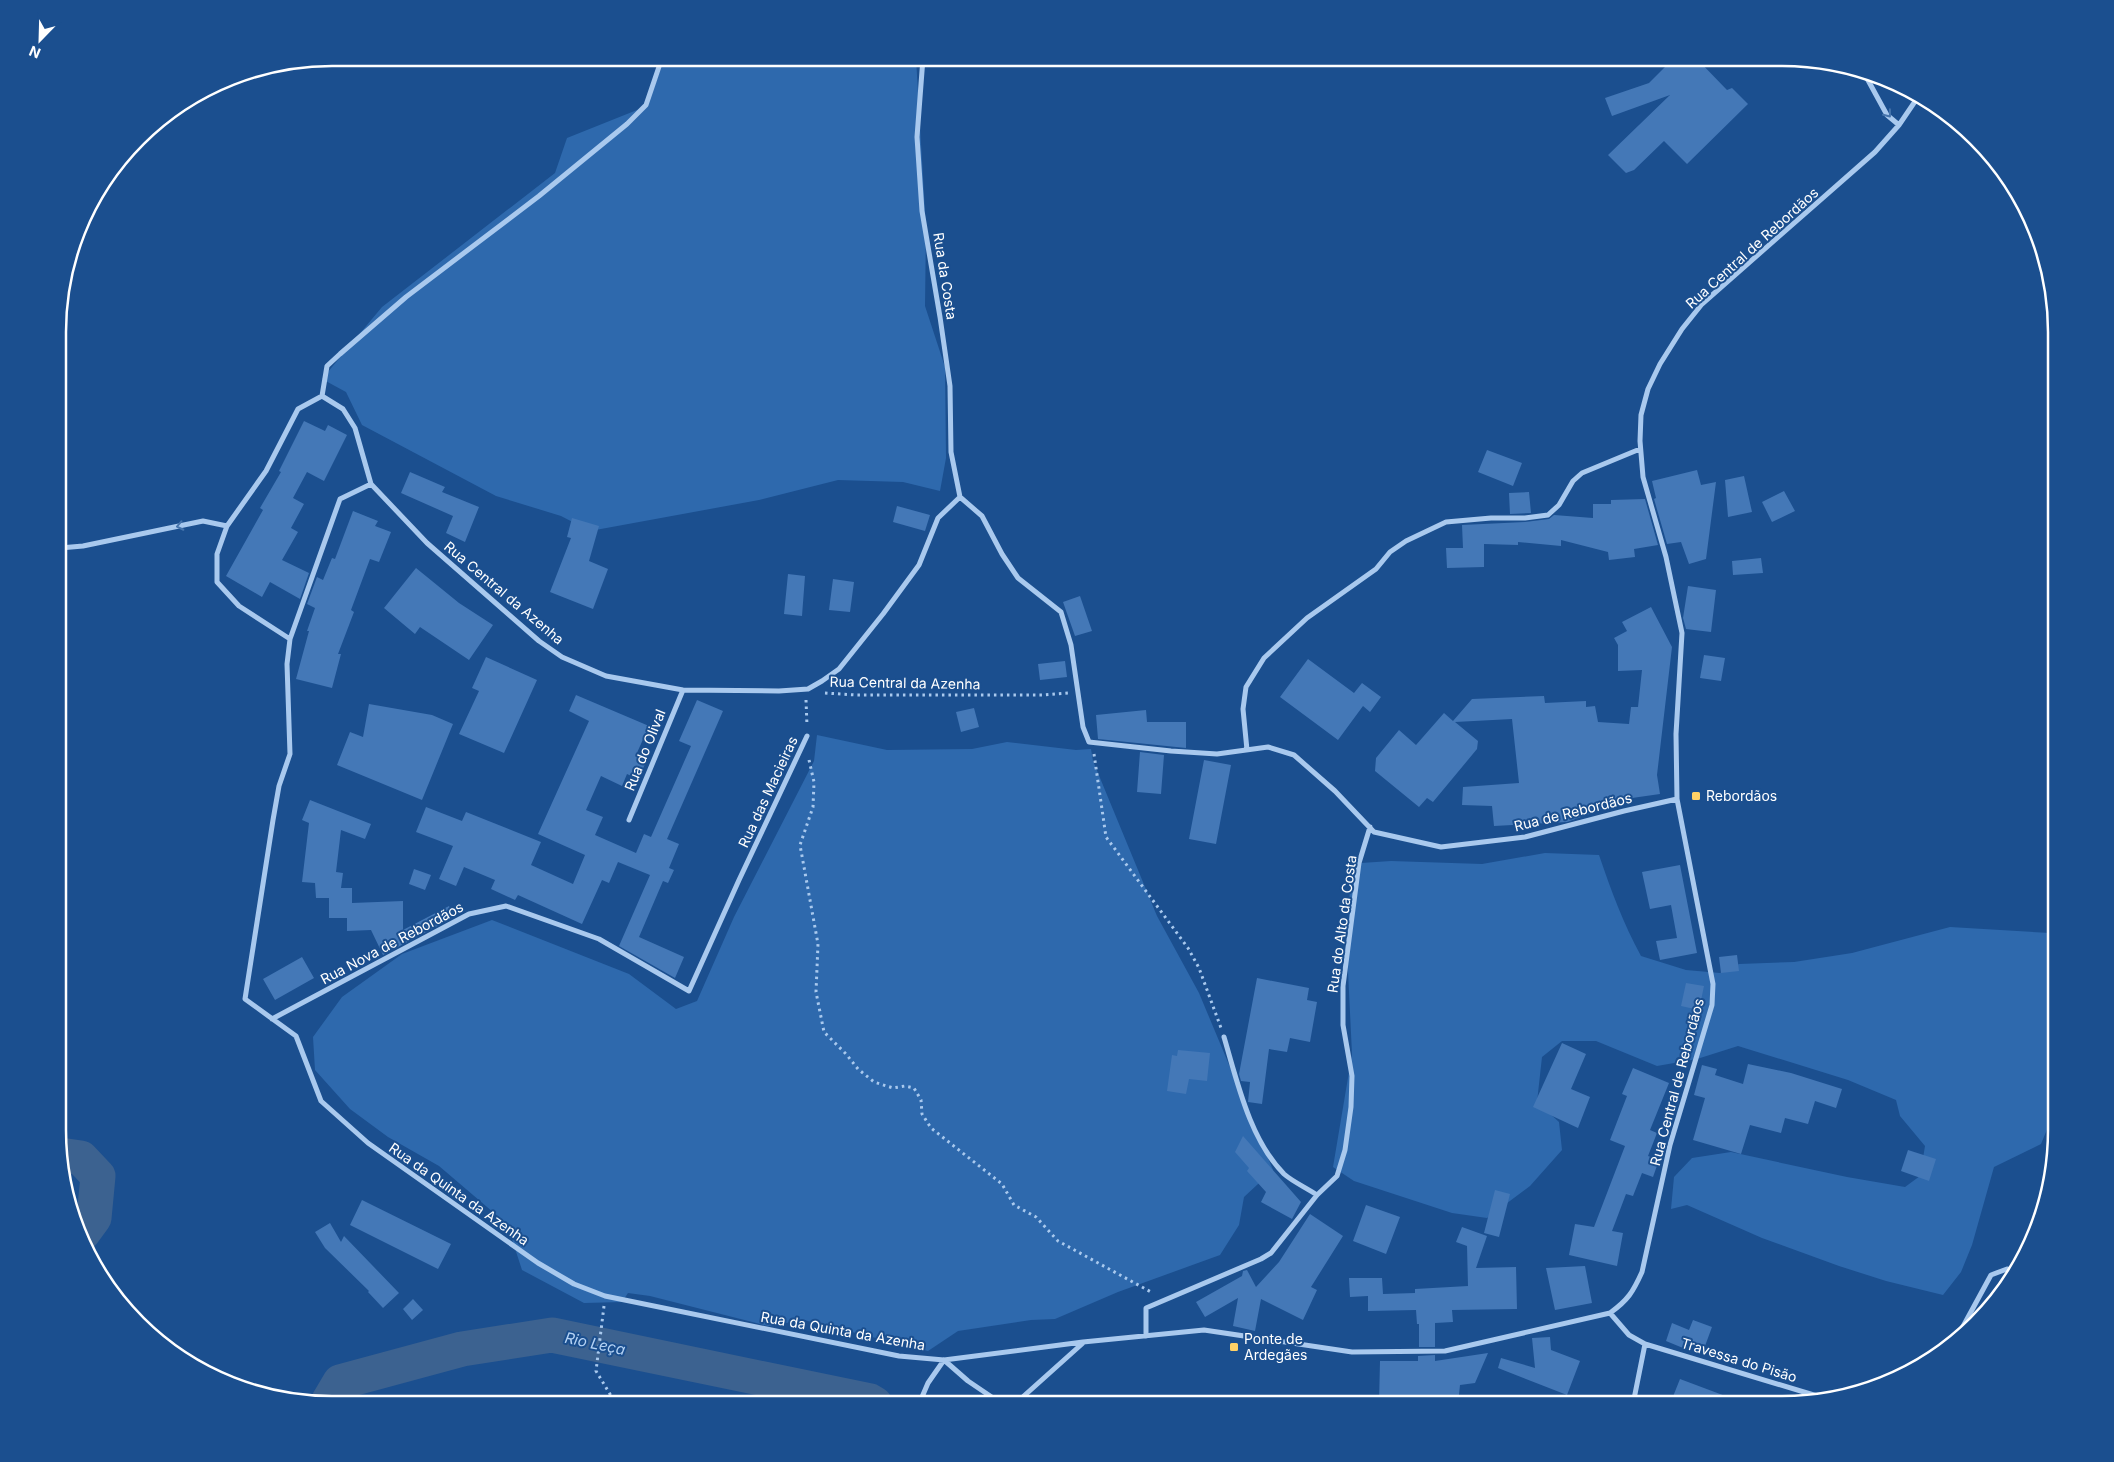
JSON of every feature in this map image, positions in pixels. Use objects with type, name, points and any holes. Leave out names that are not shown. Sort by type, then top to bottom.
[{"type":"street","points":[[371,484],[340,499],[290,639],[239,606],[217,582],[217,554],[227,526],[266,471],[298,409],[322,396],[327,366],[406,297],[539,196],[627,124],[646,105],[659,66]]},
{"type":"street","name":"Rua da Costa","points":[[922,66],[917,137],[922,211],[948,376],[951,452],[960,497]]},
{"type":"street","points":[[1868,80],[1887,114],[1898,124]]},
{"type":"street","name":"Rua Central de Rebordãos","points":[[1083,1342],[1204,1330],[1352,1352],[1446,1351],[1610,1313],[1626,1301],[1635,1288],[1642,1272],[1670,1145],[1712,1005],[1712,970],[1677,799],[1676,734],[1682,633],[1666,557],[1643,477],[1640,449],[1641,415],[1648,388],[1660,364],[1682,329],[1702,304],[1875,152],[1914,102]]},
{"type":"street","name":"Rua Central da Azenha","points":[[322,396],[343,409],[355,428],[371,484],[427,543],[539,641],[562,657],[606,676],[683,690],[779,691],[808,689]]},
{"type":"street","points":[[1246,750],[1242,709],[1246,687],[1264,658],[1307,618],[1376,569],[1390,552],[1406,541],[1446,522],[1548,515],[1559,506],[1574,481],[1582,473],[1640,449]]},
{"type":"street","points":[[808,689],[839,669],[853,653],[919,565],[938,518],[960,497],[982,516],[1002,554],[1018,578],[1060,612],[1071,645],[1083,727],[1089,742]]},
{"type":"street","points":[[66,547],[83,546],[203,521],[227,526]]},
{"type":"street","name":"Rua da Quinta da Azenha","points":[[290,639],[287,664],[290,754],[279,786],[245,999],[296,1036],[321,1101],[368,1143],[538,1263],[574,1284],[605,1296],[898,1356],[944,1360],[1083,1342]]},
{"type":"street","name":"Rua do Olival","points":[[629,820],[683,690]]},
{"type":"street","name":"Rua das Macieiras","points":[[689,990],[807,736]]},
{"type":"street","name":"Rua de Rebordãos","points":[[1089,742],[1217,754],[1268,748],[1294,755],[1335,791],[1374,832],[1441,847],[1525,837],[1677,799]]},
{"type":"street","name":"Rua do Alto da Costa","points":[[1146,1336],[1146,1308],[1271,1253],[1317,1195],[1336,1176],[1345,1150],[1351,1106],[1352,1076],[1343,1025],[1343,986],[1359,863],[1370,828]]},
{"type":"street","name":"Rua Nova de Rebordãos","points":[[272,1019],[469,914],[506,906],[599,940],[689,990]]},
{"type":"street","points":[[1224,1037],[1244,1105],[1265,1147],[1285,1174],[1317,1195]]},
{"type":"street","points":[[1965,1323],[1991,1276],[2008,1269]]},
{"type":"street","name":"Travessa do Pisão","points":[[1610,1313],[1629,1335],[1645,1344],[1810,1394]]},
{"type":"street","points":[[1024,1396],[1083,1342]]},
{"type":"street","points":[[1635,1396],[1645,1344]]},
{"type":"street","points":[[922,1396],[928,1383],[944,1360],[968,1382],[990,1396]]},
{"type":"path","name":"Rua Central da Azenha","points":[[808,689],[822,693],[856,695],[1043,695],[1078,692]]},
{"type":"path","name":"Rua das Macieiras","points":[[807,736],[805,704],[808,689]]},
{"type":"path","points":[[807,736],[806,750],[814,782],[812,807],[800,845],[818,944],[816,992],[824,1032],[858,1069],[874,1082],[893,1088],[905,1086],[914,1088],[921,1100],[922,1114],[931,1128],[1002,1184],[1014,1205],[1036,1217],[1058,1241],[1165,1300]]},
{"type":"path","points":[[1089,742],[1096,758],[1106,837],[1188,948],[1199,968],[1224,1037]]},
{"type":"path","points":[[605,1296],[596,1371],[611,1396]]},
{"type":"shaded area","points":[[662,66],[916,66],[926,229],[925,306],[945,367],[946,458],[940,491],[903,482],[838,480],[759,500],[590,531],[561,516],[496,496],[362,425],[346,392],[322,379],[382,307],[555,173],[567,138],[647,106]]},
{"type":"shaded area","points":[[817,735],[887,750],[972,749],[1007,742],[1076,750],[1091,749],[1093,761],[1157,916],[1199,993],[1273,1170],[1244,1197],[1239,1225],[1220,1255],[1118,1292],[1055,1319],[1031,1320],[958,1331],[928,1351],[804,1320],[768,1326],[650,1296],[628,1293],[622,1302],[584,1303],[522,1270],[507,1224],[439,1166],[388,1137],[350,1109],[315,1070],[313,1037],[342,997],[402,954],[492,920],[629,974],[676,1009],[697,1001],[734,917],[814,761]]},
{"type":"shaded area","points":[[1545,853],[1599,855],[1618,906],[1641,956],[1686,970],[1720,973],[1739,964],[1794,962],[1852,953],[1950,927],[2048,933],[2048,1127],[2041,1144],[1994,1167],[1972,1245],[1961,1272],[1943,1295],[1886,1281],[1839,1266],[1762,1238],[1687,1205],[1671,1209],[1674,1177],[1692,1158],[1731,1152],[1847,1177],[1905,1187],[1920,1176],[1925,1146],[1900,1116],[1896,1100],[1848,1080],[1738,1046],[1697,1059],[1657,1066],[1596,1041],[1562,1041],[1542,1057],[1537,1102],[1559,1122],[1562,1150],[1530,1186],[1487,1218],[1452,1213],[1354,1181],[1333,1167],[1352,1054],[1348,971],[1350,873],[1346,864],[1391,861],[1482,864]]},
{"type":"building","points":[[1666,66],[1704,66],[1727,90],[1732,88],[1748,104],[1687,164],[1664,141],[1634,170],[1626,173],[1608,155],[1670,95],[1612,116],[1605,98],[1649,83]]},
{"type":"building","points":[[304,421],[325,431],[328,425],[347,435],[324,481],[307,472],[293,498],[304,504],[291,528],[298,532],[282,560],[309,573],[300,599],[270,582],[262,597],[226,576],[263,510],[260,508],[281,472],[279,471]]},
{"type":"building","points":[[1487,450],[1522,463],[1513,486],[1478,472]]},
{"type":"building","points":[[1697,470],[1701,485],[1716,482],[1706,559],[1689,564],[1681,542],[1667,544],[1654,499],[1656,498],[1652,481]]},
{"type":"building","points":[[410,472],[445,487],[442,492],[479,507],[465,542],[446,533],[453,516],[401,493]]},
{"type":"building","points":[[1744,476],[1752,512],[1728,517],[1725,480]]},
{"type":"building","points":[[1784,491],[1795,511],[1772,522],[1762,502]]},
{"type":"building","points":[[1529,492],[1531,513],[1510,514],[1509,493]]},
{"type":"building","points":[[1645,499],[1658,545],[1634,549],[1635,557],[1609,560],[1608,552],[1561,540],[1561,546],[1518,542],[1518,545],[1484,544],[1484,567],[1447,568],[1446,548],[1463,548],[1462,525],[1525,522],[1549,519],[1554,515],[1593,518],[1593,504],[1611,504],[1611,500]]},
{"type":"building","points":[[897,506],[930,515],[925,531],[893,522]]},
{"type":"building","points":[[353,511],[378,521],[375,526],[391,532],[379,562],[370,559],[351,610],[354,612],[338,654],[341,654],[332,688],[296,679],[309,631],[307,631],[315,608],[307,604],[317,577],[323,580],[332,558],[335,559]]},
{"type":"building","points":[[572,518],[599,526],[589,561],[608,569],[593,609],[550,592],[571,538],[567,537]]},
{"type":"building","points":[[1761,558],[1763,573],[1733,575],[1732,561]]},
{"type":"building","points":[[416,568],[459,603],[493,625],[469,660],[420,627],[415,634],[384,608]]},
{"type":"building","points":[[788,574],[805,576],[802,616],[784,614]]},
{"type":"building","points":[[833,579],[854,582],[850,612],[829,610]]},
{"type":"building","points":[[1688,586],[1716,590],[1711,632],[1686,629],[1683,618]]},
{"type":"building","points":[[1080,596],[1092,631],[1075,636],[1063,602]]},
{"type":"building","points":[[1651,607],[1672,647],[1657,775],[1660,794],[1604,802],[1606,808],[1567,822],[1494,826],[1492,806],[1462,805],[1463,787],[1519,783],[1512,719],[1455,722],[1478,741],[1477,749],[1433,802],[1427,798],[1419,807],[1375,771],[1376,758],[1399,730],[1416,745],[1444,713],[1453,721],[1472,699],[1544,696],[1545,703],[1586,701],[1586,707],[1595,706],[1598,722],[1629,724],[1631,707],[1638,707],[1642,670],[1618,671],[1618,645],[1614,638],[1627,631],[1622,622]]},
{"type":"building","points":[[1704,655],[1725,658],[1721,681],[1700,678]]},
{"type":"building","points":[[486,657],[537,680],[504,753],[459,734],[479,691],[472,688]]},
{"type":"building","points":[[1308,659],[1354,693],[1362,683],[1381,697],[1370,712],[1363,706],[1338,740],[1280,697]]},
{"type":"building","points":[[1065,661],[1067,677],[1040,680],[1038,664]]},
{"type":"building","points":[[576,695],[649,726],[636,755],[647,760],[638,779],[627,774],[622,786],[601,776],[586,810],[603,817],[595,835],[636,853],[644,834],[651,837],[691,746],[679,741],[697,700],[723,711],[667,839],[679,844],[669,868],[674,870],[668,883],[663,881],[639,937],[684,957],[675,978],[619,946],[650,875],[618,862],[609,883],[602,880],[582,924],[518,895],[515,900],[491,889],[495,880],[464,867],[456,886],[439,879],[453,846],[416,832],[426,807],[462,821],[466,812],[541,842],[531,865],[573,884],[585,855],[538,834],[589,721],[569,711]]},
{"type":"building","points":[[369,704],[432,715],[453,724],[422,800],[337,765],[350,732],[363,737]]},
{"type":"building","points":[[974,708],[979,727],[961,732],[956,712]]},
{"type":"building","points":[[1146,710],[1147,722],[1186,722],[1186,748],[1098,739],[1096,715]]},
{"type":"building","points":[[1140,752],[1164,755],[1161,794],[1137,792]]},
{"type":"building","points":[[1204,760],[1231,765],[1216,844],[1189,839]]},
{"type":"building","points":[[310,800],[371,824],[365,839],[341,830],[336,872],[343,873],[341,888],[352,888],[352,903],[403,901],[403,930],[449,906],[454,917],[383,955],[371,930],[347,931],[347,918],[329,918],[329,898],[316,898],[315,883],[302,882],[309,823],[302,820]]},
{"type":"building","points":[[1680,865],[1697,953],[1660,960],[1656,941],[1677,938],[1671,905],[1650,909],[1642,872]]},
{"type":"building","points":[[414,869],[431,875],[425,890],[409,884]]},
{"type":"building","points":[[1737,955],[1739,971],[1721,973],[1719,957]]},
{"type":"building","points":[[302,957],[314,978],[275,1000],[263,979]]},
{"type":"building","points":[[1257,978],[1309,988],[1307,1000],[1317,1002],[1310,1042],[1290,1038],[1287,1052],[1269,1049],[1262,1104],[1248,1102],[1250,1082],[1241,1081],[1239,1074]]},
{"type":"building","points":[[1686,983],[1704,986],[1699,1010],[1681,1006]]},
{"type":"building","points":[[1562,1043],[1586,1054],[1571,1089],[1590,1097],[1578,1128],[1533,1107]]},
{"type":"building","points":[[1178,1050],[1210,1053],[1207,1081],[1189,1079],[1186,1094],[1167,1091],[1172,1055],[1177,1056]]},
{"type":"building","points":[[1748,1064],[1791,1073],[1842,1089],[1836,1108],[1815,1101],[1808,1124],[1785,1118],[1781,1133],[1750,1125],[1741,1154],[1693,1140],[1705,1098],[1694,1095],[1702,1065],[1717,1069],[1715,1075],[1743,1084]]},
{"type":"building","points":[[1633,1068],[1669,1083],[1650,1130],[1657,1133],[1648,1156],[1659,1160],[1653,1177],[1642,1173],[1633,1196],[1626,1194],[1612,1231],[1623,1233],[1617,1266],[1569,1255],[1575,1224],[1594,1227],[1625,1146],[1610,1140],[1627,1096],[1622,1094]]},
{"type":"building","points":[[1243,1136],[1301,1202],[1292,1219],[1261,1202],[1266,1192],[1247,1171],[1249,1168],[1235,1152]]},
{"type":"building","points":[[1908,1150],[1936,1159],[1929,1181],[1901,1171]]},
{"type":"building","points":[[1495,1190],[1510,1194],[1499,1237],[1484,1233]]},
{"type":"building","points":[[362,1200],[451,1244],[438,1269],[350,1225]]},
{"type":"building","points":[[1366,1205],[1400,1217],[1386,1254],[1353,1241]]},
{"type":"building","points":[[1310,1214],[1343,1236],[1311,1287],[1317,1290],[1303,1320],[1261,1299],[1255,1331],[1233,1326],[1238,1298],[1205,1317],[1196,1302],[1242,1276],[1243,1271],[1247,1270],[1256,1287],[1279,1262]]},
{"type":"building","points":[[330,1223],[341,1242],[344,1236],[399,1293],[383,1308],[369,1291],[325,1248],[315,1232]]},
{"type":"building","points":[[1462,1227],[1487,1236],[1476,1268],[1516,1267],[1517,1309],[1452,1310],[1453,1322],[1435,1323],[1435,1347],[1419,1347],[1419,1324],[1417,1324],[1416,1310],[1368,1311],[1368,1296],[1350,1297],[1349,1278],[1382,1278],[1383,1294],[1415,1293],[1415,1289],[1468,1286],[1467,1246],[1456,1242]]},
{"type":"building","points":[[1585,1266],[1592,1303],[1555,1310],[1546,1268]]},
{"type":"building","points":[[413,1299],[423,1310],[412,1320],[403,1309]]},
{"type":"building","points":[[1693,1320],[1712,1327],[1705,1346],[1686,1339],[1683,1348],[1666,1341],[1672,1323],[1689,1330]]},
{"type":"building","points":[[1550,1337],[1551,1350],[1580,1361],[1567,1395],[1498,1368],[1501,1358],[1535,1368],[1532,1338]]},
{"type":"building","points":[[1488,1353],[1475,1383],[1460,1385],[1459,1396],[1379,1396],[1380,1361],[1418,1361],[1418,1356],[1435,1355],[1435,1361]]},
{"type":"building","points":[[1680,1379],[1725,1396],[1673,1396]]},
{"type":"waterway","name":"Rio Leça","points":[[68,1156],[81,1158],[98,1176],[94,1218],[85,1230]]},
{"type":"waterway","name":"Rio Leça","points":[[332,1396],[340,1382],[462,1349],[552,1335],[846,1396]]},
{"type":"place","name":"Rebordãos","points":[[1696,796]]},
{"type":"place","name":"Ponte de Ardegães","points":[[1234,1347]]}]
